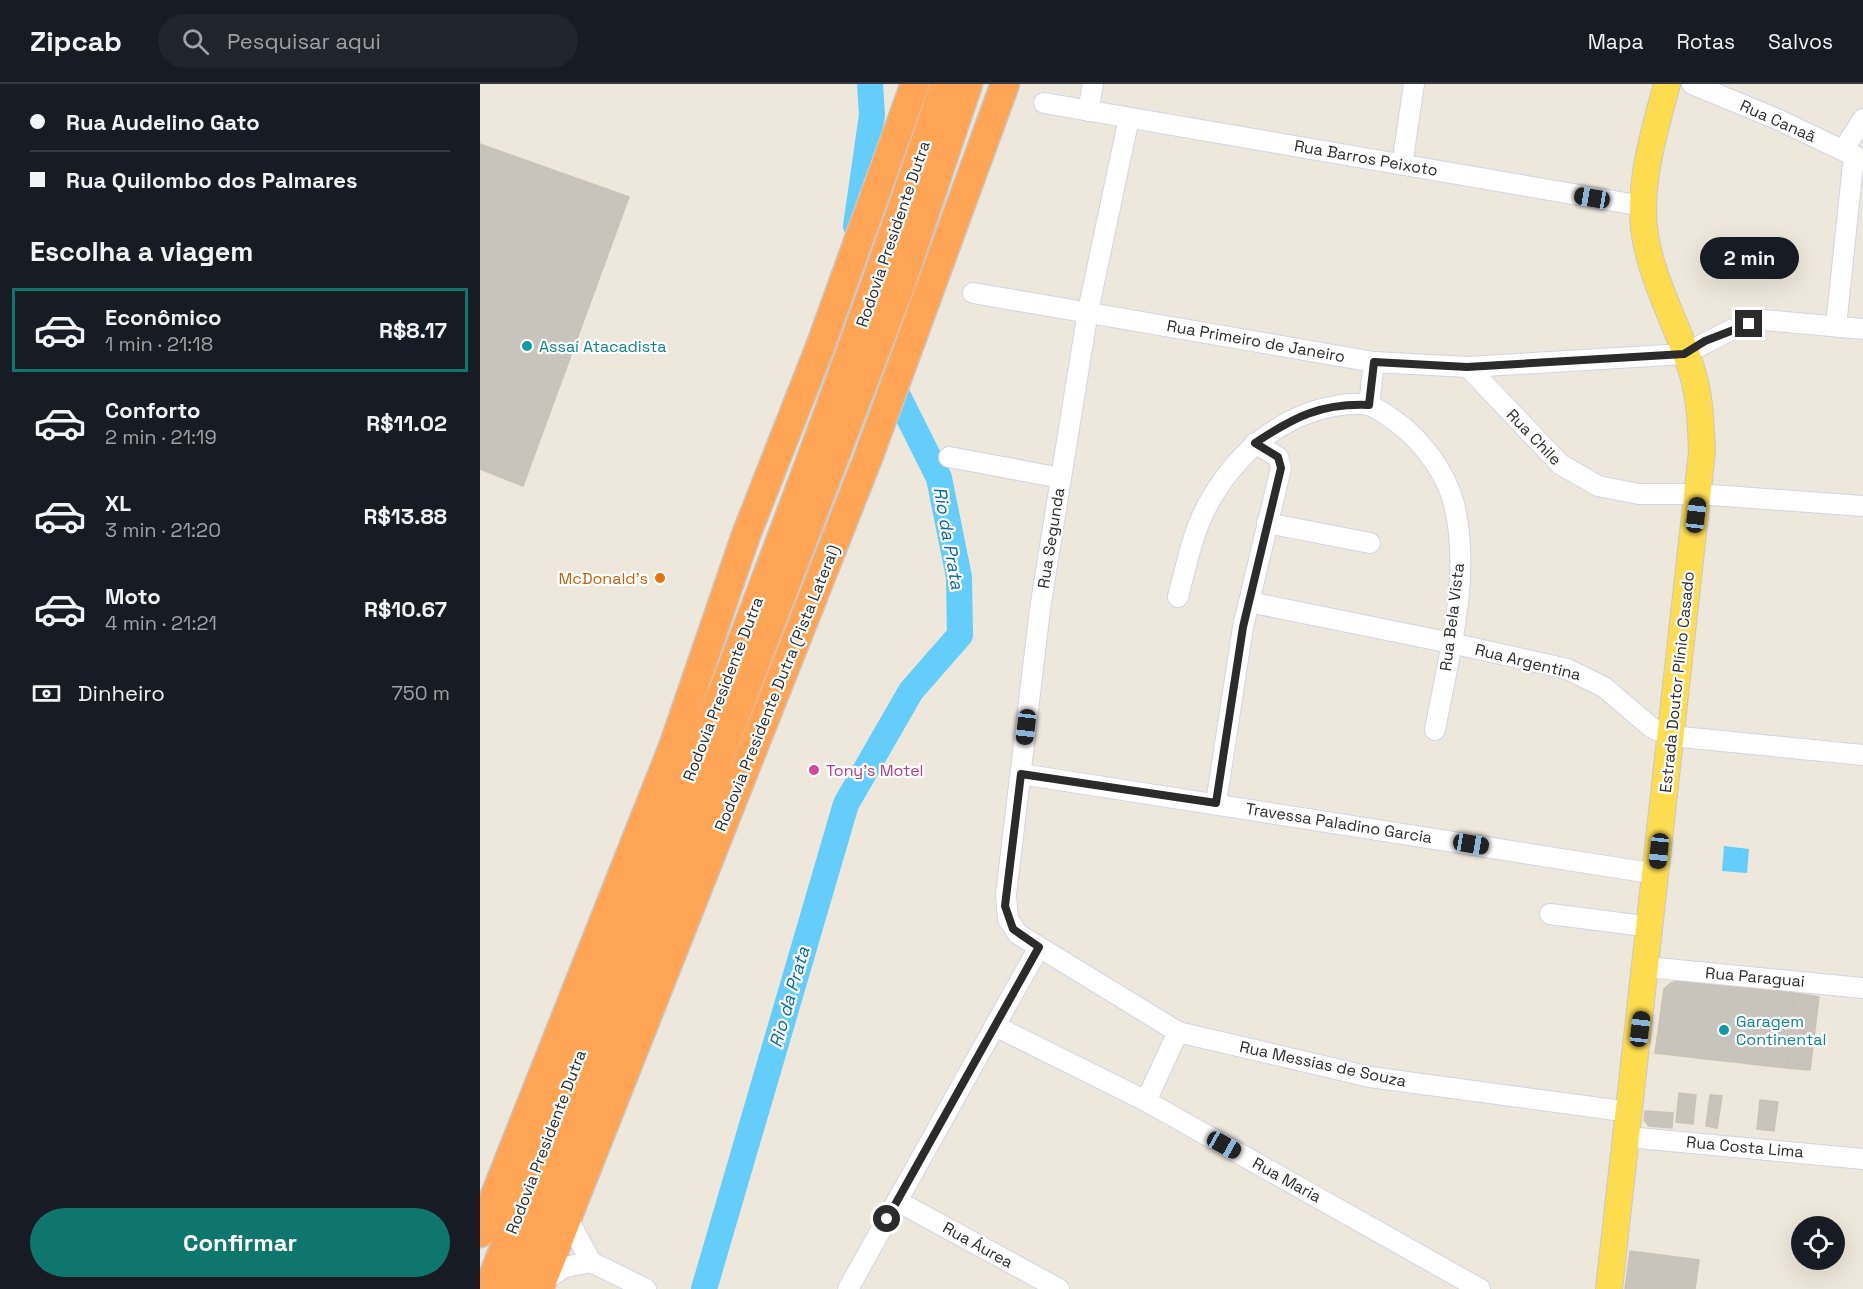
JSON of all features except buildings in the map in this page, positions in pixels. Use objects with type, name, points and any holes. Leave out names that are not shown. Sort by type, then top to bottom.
[{"type":"highway","name":"Rodovia Presidente Dutra","points":[[890,281],[945,84]]},
{"type":"highway","name":"Rodovia Presidente Dutra","points":[[515,1289],[847,393],[968,84]]},
{"type":"highway","name":"Rodovia Presidente Dutra (Pista Lateral)","points":[[541,1285],[868,458],[1005,84]]},
{"type":"highway","points":[[480,1233],[673,747],[746,535],[820,347],[913,90]]},
{"type":"highway","name":"Rodovia Presidente Dutra","points":[[488,1289],[765,579],[847,393]]},
{"type":"main road","name":"Estrada Doutor Plínio Casado","points":[[1609,1289],[1647,967],[1702,452],[1700,409],[1691,369],[1650,258],[1643,206],[1653,140],[1667,84]]},
{"type":"street","points":[[1088,111],[1093,84]]},
{"type":"street","points":[[1402,165],[1414,84]]},
{"type":"street","name":"Rua Canaã","points":[[1692,84],[1853,155]]},
{"type":"street","name":"Rua Barros Peixoto","points":[[1044,103],[1643,206]]},
{"type":"street","name":"Rua Segunda","points":[[1039,947],[1013,929],[1005,906],[1040,609],[1088,311],[1129,118]]},
{"type":"street","points":[[1836,326],[1853,155],[1863,119]]},
{"type":"street","name":"Rua Primeiro de Janeiro","points":[[973,293],[1374,362],[1467,367],[1684,354]]},
{"type":"street","points":[[1684,354],[1733,329],[1764,320],[1863,329]]},
{"type":"street","points":[[1178,597],[1193,541],[1207,506],[1222,482],[1255,443],[1295,417],[1345,404],[1369,405],[1374,362]]},
{"type":"street","name":"Rua Chile","points":[[1467,367],[1560,464],[1586,482],[1639,494],[1698,494],[1863,506]]},
{"type":"street","name":"Rua Bela Vista","points":[[1369,405],[1383,412],[1422,445],[1442,475],[1454,503],[1460,543],[1459,577],[1451,643],[1435,730]]},
{"type":"street","points":[[1216,803],[1249,602],[1280,462],[1278,457],[1255,443]]},
{"type":"street","points":[[949,457],[1061,478]]},
{"type":"street","points":[[1267,523],[1370,543]]},
{"type":"street","name":"Rua Argentina","points":[[1249,602],[1451,643],[1576,672],[1604,687],[1652,728],[1671,736],[1863,755]]},
{"type":"street","name":"Travessa Paladino Garcia","points":[[1021,774],[1657,874]]},
{"type":"street","points":[[1550,914],[1651,927]]},
{"type":"street","points":[[848,1289],[1039,947]]},
{"type":"street","name":"Rua Messias de Souza","points":[[1039,947],[1178,1032],[1370,1077],[1630,1112]]},
{"type":"street","name":"Rua Paraguai","points":[[1647,967],[1863,988]]},
{"type":"street","name":"Rua Maria","points":[[995,1026],[1146,1101],[1480,1289]]},
{"type":"street","points":[[1146,1101],[1178,1032]]},
{"type":"street","name":"Rua Costa Lima","points":[[1627,1137],[1863,1159]]},
{"type":"street","name":"Rua Áurea","points":[[897,1201],[1059,1289]]},
{"type":"street","points":[[568,1219],[591,1262],[646,1289]]},
{"type":"street","points":[[541,1285],[565,1267],[591,1262]]},
{"type":"water","points":[[1724,846],[1749,849],[1747,873],[1722,871]]},
{"type":"waterway","name":"Rio da Prata","points":[[856,226],[872,115],[870,84]]},
{"type":"waterway","name":"Rio da Prata","points":[[704,1289],[846,804],[911,691],[960,635],[959,577],[939,478],[896,392],[863,343]]},
{"type":"place","name":"Assaí Atacadista","points":[[527,346]]},
{"type":"place","name":"McDonald's","points":[[660,578]]},
{"type":"place","name":"Tony's Motel","points":[[814,770]]},
{"type":"place","name":"Garagem Continental","points":[[1724,1030]]},
{"type":"route","points":[[887,1219],[1039,947],[1013,929],[1005,906],[1021,774],[1216,803],[1243,627],[1281,468],[1278,457],[1255,443],[1295,417],[1322,408],[1345,404],[1369,405],[1374,362],[1467,367],[1588,362],[1684,354],[1705,341],[1749,324]]}]
